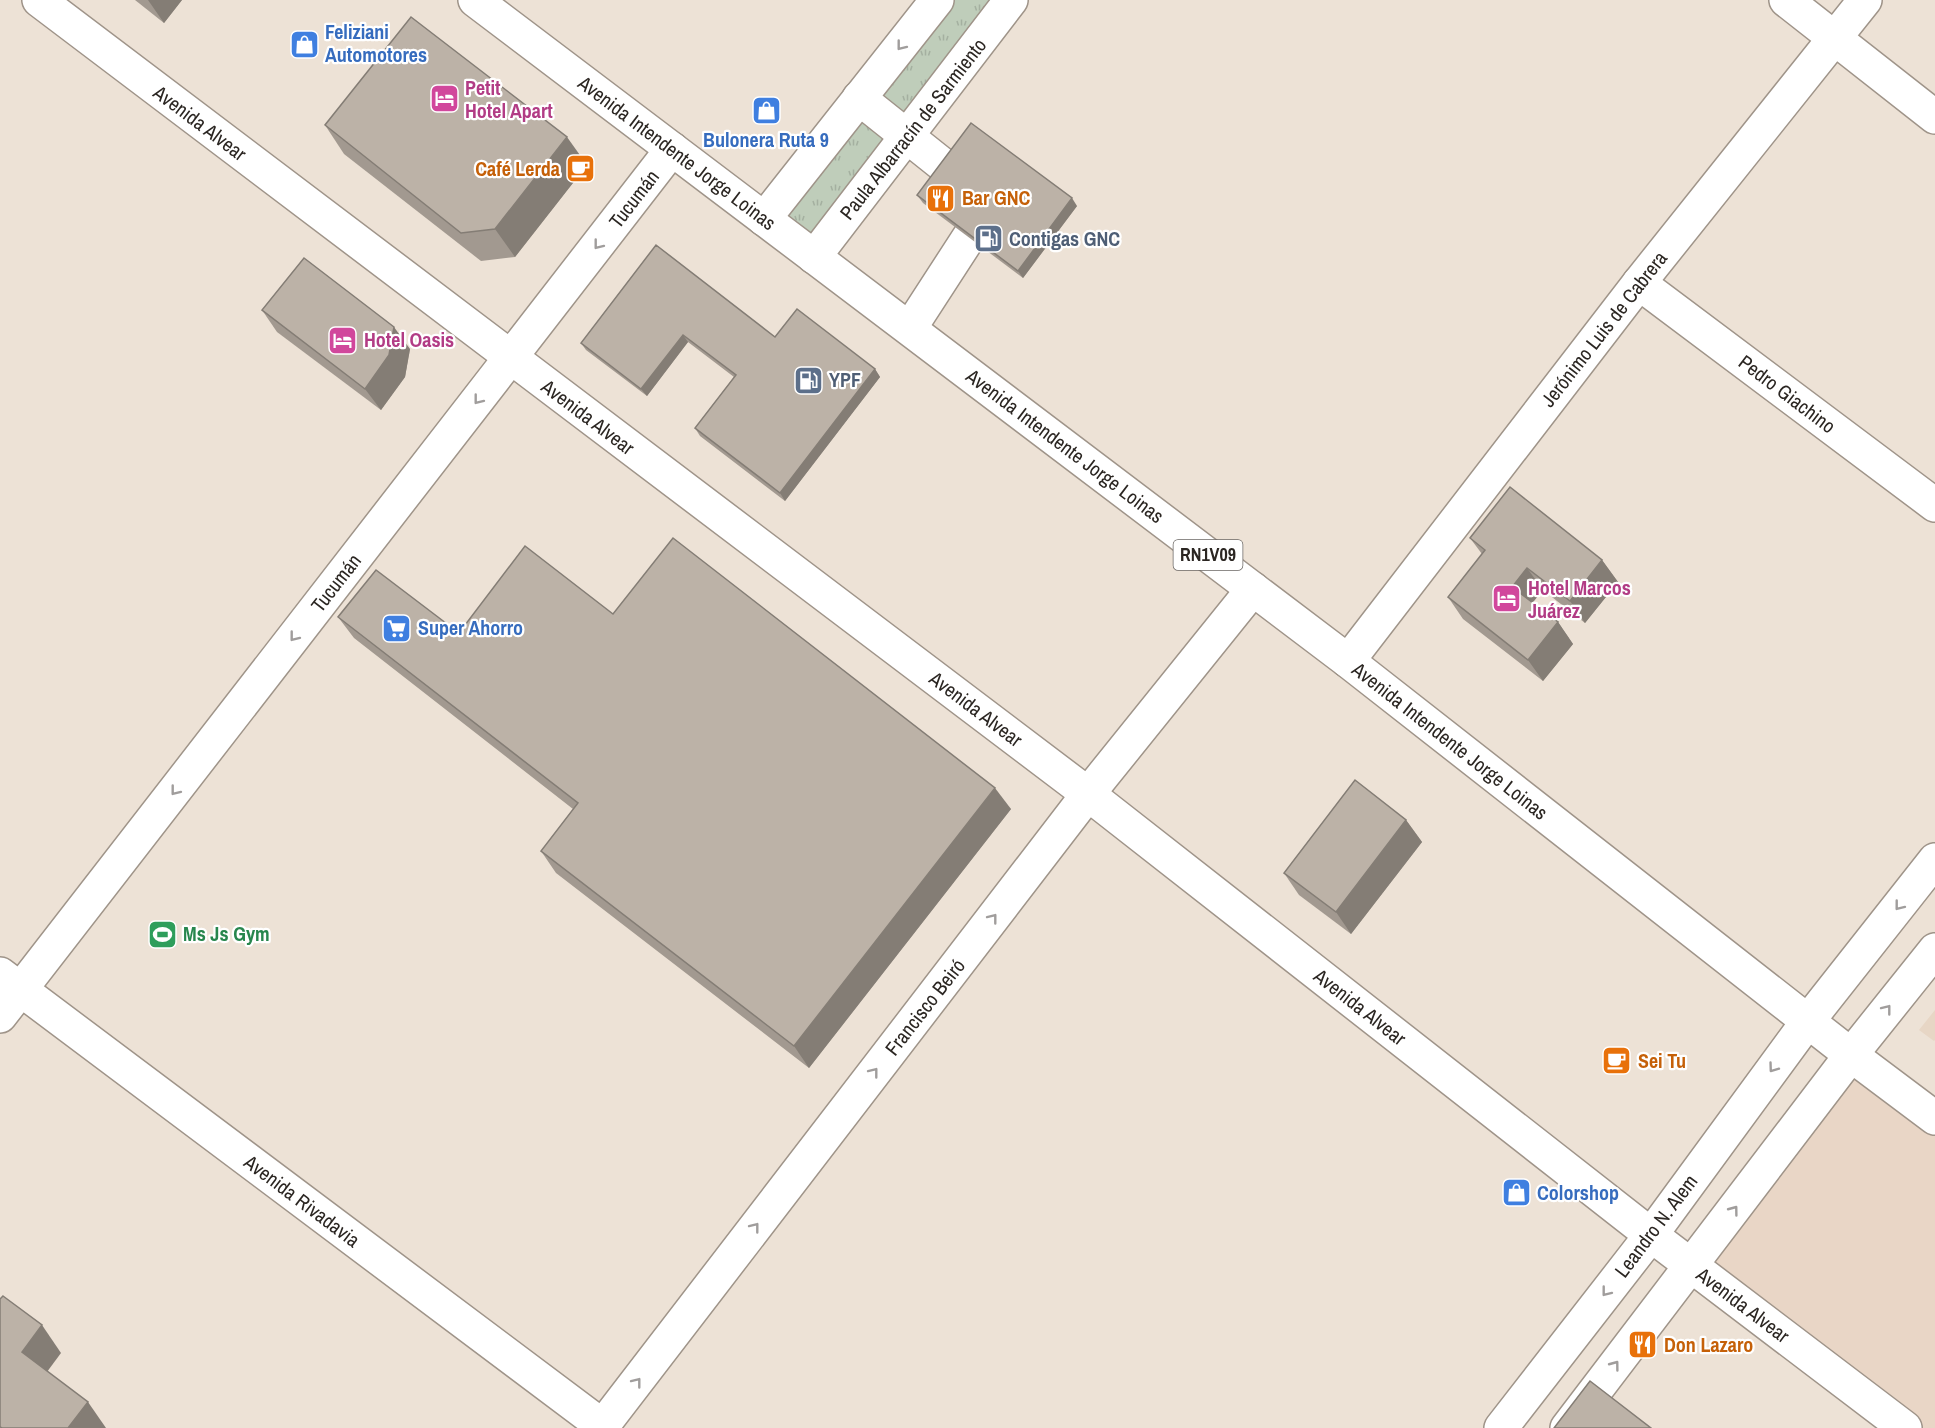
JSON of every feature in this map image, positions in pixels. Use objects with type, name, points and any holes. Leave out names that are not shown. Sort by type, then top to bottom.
[{"type":"street","name":"Avenida Alvear","points":[[39,0],[1088,794],[1651,1235],[1905,1428]]},
{"type":"street","name":"Avenida Intendente Jorge Loinas","points":[[475,0],[1253,589],[1935,1118]]},
{"type":"street","points":[[765,219],[937,0]]},
{"type":"street","name":"Paula Albarracín de Sarmiento","points":[[814,257],[1011,0]]},
{"type":"street","points":[[1786,0],[1935,117]]},
{"type":"street","name":"Jerónimo Luis de Cabrera","points":[[1347,661],[1640,283],[1865,0]]},
{"type":"street","points":[[860,98],[948,169]]},
{"type":"street","name":"Tucumán","points":[[0,1016],[10,982],[510,358],[672,149]]},
{"type":"street","points":[[910,328],[969,237]]},
{"type":"street","name":"Pedro Giachino","points":[[1640,283],[1935,505]]},
{"type":"street","name":"Francisco Beiró","points":[[603,1427],[1088,794],[1253,589]]},
{"type":"street","name":"Leandro N. Alem","points":[[1500,1428],[1651,1235],[1808,1021],[1935,860]]},
{"type":"street","points":[[1567,1428],[1851,1055],[1935,950]]},
{"type":"street","name":"Avenida Rivadavia","points":[[10,982],[603,1427]]},
{"type":"shaded area","points":[[1935,1010],[1935,1040],[1934,1041],[1919,1030]]},
{"type":"shaded area","points":[[1851,1055],[1935,1118],[1935,1428],[1905,1428],[1691,1266]]},
{"type":"green space","points":[[937,0],[1011,0],[814,257],[765,219]]},
{"type":"building","name":"Petit Hotel Apart","points":[[411,17],[567,137],[495,229],[461,233],[325,125]]},
{"type":"building","points":[[971,123],[1072,198],[1018,271],[917,195]]},
{"type":"building","name":"YPF","points":[[656,245],[775,337],[797,309],[875,369],[780,493],[695,428],[736,375],[683,335],[641,389],[581,343]]},
{"type":"building","name":"Hotel Oasis","points":[[304,258],[394,327],[389,355],[365,389],[262,310]]},
{"type":"building","name":"Hotel Marcos Juárez","points":[[1510,487],[1602,560],[1570,601],[1527,568],[1512,587],[1558,622],[1528,660],[1448,597],[1485,550],[1470,538]]},
{"type":"building","points":[[673,538],[995,788],[794,1046],[541,851],[578,803],[338,617],[376,570],[459,633],[525,546],[613,614]]},
{"type":"building","points":[[1355,780],[1406,820],[1336,912],[1284,873]]},
{"type":"building","points":[[3,1296],[42,1325],[22,1352],[88,1402],[68,1428],[0,1427],[0,1299]]},
{"type":"building","points":[[1590,1381],[1651,1428],[1554,1428]]},
{"type":"place","name":"Feliziani Automotores","points":[[304,44]]},
{"type":"place","name":"Petit Hotel Apart","points":[[444,99]]},
{"type":"place","name":"Bulonera Ruta 9","points":[[766,110]]},
{"type":"place","name":"Café Lerda","points":[[581,169]]},
{"type":"place","name":"Bar GNC","points":[[941,198]]},
{"type":"place","name":"Contigas GNC","points":[[988,239]]},
{"type":"place","name":"Hotel Oasis","points":[[343,340]]},
{"type":"place","name":"YPF","points":[[808,380]]},
{"type":"place","name":"Hotel Marcos Juárez","points":[[1507,599]]},
{"type":"place","name":"Super Ahorro","points":[[397,628]]},
{"type":"place","name":"Ms Js Gym","points":[[162,934]]},
{"type":"place","name":"Sei Tu","points":[[1617,1061]]},
{"type":"place","name":"Colorshop","points":[[1516,1193]]},
{"type":"place","name":"Don Lazaro","points":[[1643,1345]]}]
